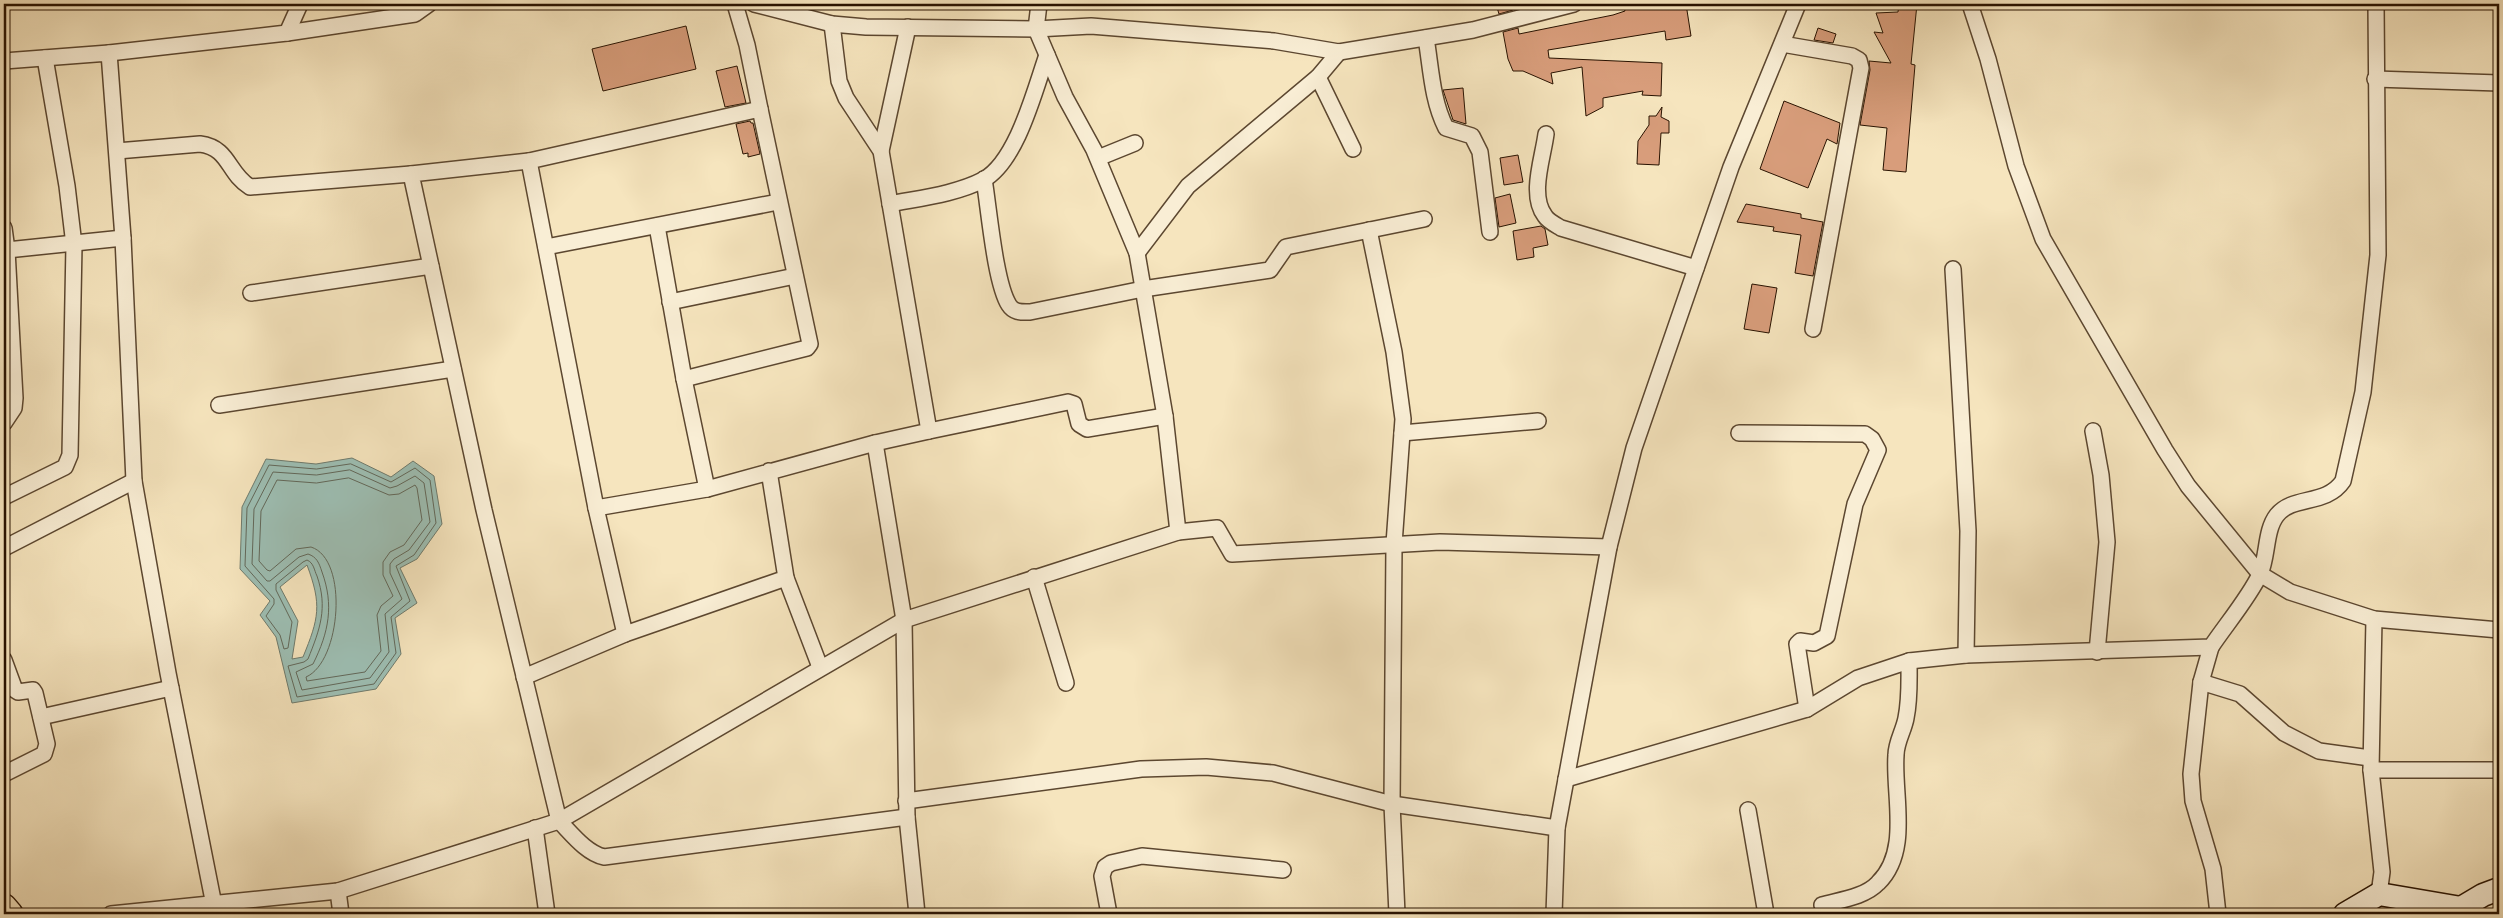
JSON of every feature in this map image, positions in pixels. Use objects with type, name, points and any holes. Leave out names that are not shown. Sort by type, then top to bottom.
[{"type":"main road","points":[[4,907],[10,914]]},
{"type":"street","points":[[287,33],[300,4]]},
{"type":"street","points":[[4,60],[110,53],[287,33],[415,14],[429,4]]},
{"type":"street","points":[[684,379],[807,348],[809,340],[778,202],[747,45],[736,4]]},
{"type":"street","points":[[754,4],[832,24],[1036,29],[1091,26],[1274,40],[1339,52],[1473,30],[1535,10],[1574,4]]},
{"type":"street","points":[[1039,4],[1036,29],[1065,97],[1098,158],[1137,253],[1165,416],[1178,532]]},
{"type":"street","points":[[1554,914],[1557,828],[1609,547],[1634,448],[1731,167],[1798,4]]},
{"type":"street","points":[[1970,4],[1988,59],[2016,166],[2043,239],[2188,486],[2260,574],[2290,592],[2374,619],[2499,630]]},
{"type":"street","points":[[2218,914],[2213,869],[2193,801],[2191,774],[2201,682],[2211,647],[2260,574],[2278,514],[2288,507],[2322,498],[2337,490],[2343,481],[2362,392],[2378,255],[2375,79],[2376,4]]},
{"type":"street","points":[[832,24],[839,82],[846,98],[881,151]]},
{"type":"street","points":[[908,27],[881,151],[929,431]]},
{"type":"street","points":[[1426,38],[1438,110],[1443,122],[1446,128],[1472,136],[1480,152],[1490,232]]},
{"type":"street","points":[[1782,44],[1852,56],[1860,60],[1861,68],[1813,329]]},
{"type":"street","points":[[1137,253],[1188,186],[1318,77],[1339,52]]},
{"type":"street","points":[[110,53],[123,238],[134,481],[171,688],[214,905]]},
{"type":"street","points":[[890,204],[952,191],[984,179],[1008,156],[1022,125],[1047,55]]},
{"type":"street","points":[[4,497],[53,475],[65,467],[70,455],[74,245],[67,186],[45,58]]},
{"type":"street","points":[[1318,77],[1353,149]]},
{"type":"street","points":[[2375,79],[2499,83]]},
{"type":"street","points":[[117,151],[200,144],[211,145],[221,151],[235,173],[250,187],[411,174],[529,161],[760,109]]},
{"type":"street","points":[[1546,134],[1538,192],[1539,204],[1545,217],[1560,228],[1696,268]]},
{"type":"street","points":[[1098,158],[1135,143]]},
{"type":"street","points":[[529,161],[596,508],[625,634]]},
{"type":"street","points":[[411,174],[453,369],[559,821],[597,856],[604,857],[907,817]]},
{"type":"street","points":[[984,179],[1001,286],[1010,306],[1018,312],[1030,312],[1143,289],[1270,270],[1286,247],[1424,219]]},
{"type":"street","points":[[546,247],[778,202]]},
{"type":"street","points":[[657,226],[684,379],[707,489]]},
{"type":"street","points":[[4,228],[7,250],[15,398],[14,408],[4,423]]},
{"type":"street","points":[[1370,230],[1394,352],[1403,419],[1394,544],[1392,804],[1397,914]]},
{"type":"street","points":[[7,250],[74,245],[123,238]]},
{"type":"street","points":[[251,293],[431,266]]},
{"type":"street","points":[[1953,269],[1968,532],[1966,655]]},
{"type":"street","points":[[670,302],[795,276]]},
{"type":"street","points":[[219,405],[453,369]]},
{"type":"street","points":[[596,508],[707,489],[874,443],[1068,402],[1074,404],[1079,424],[1087,429],[1165,416]]},
{"type":"street","points":[[1402,433],[1538,421]]},
{"type":"street","points":[[2093,431],[2101,475],[2108,542],[2097,652]]},
{"type":"street","points":[[1739,433],[1866,434],[1872,439],[1878,450],[1855,504],[1827,636],[1814,643],[1800,641],[1797,644],[1808,709]]},
{"type":"street","points":[[874,443],[904,620],[906,801],[917,914]]},
{"type":"street","points":[[769,471],[786,578],[820,667]]},
{"type":"street","points":[[4,548],[134,481]]},
{"type":"street","points":[[111,914],[338,891],[559,821],[820,667],[904,620],[1178,532],[1217,528],[1232,554],[1440,542],[1609,547]]},
{"type":"street","points":[[1034,577],[1066,683]]},
{"type":"street","points":[[524,677],[625,634],[786,578]]},
{"type":"street","points":[[2374,619],[2371,764],[2382,872],[2379,894]]},
{"type":"street","points":[[1566,779],[1808,709],[1858,678],[1910,661],[1966,655],[2211,647]]},
{"type":"street","points":[[4,660],[15,690],[33,690],[35,693],[47,744],[44,754],[4,774]]},
{"type":"street","points":[[1822,906],[1860,894],[1878,884],[1891,865],[1898,840],[1896,752],[1906,719],[1910,692],[1910,661]]},
{"type":"street","points":[[2201,682],[2240,694],[2284,733],[2319,751],[2371,764],[2499,770]]},
{"type":"street","points":[[41,718],[171,688]]},
{"type":"street","points":[[906,801],[1140,769],[1206,767],[1273,773],[1392,804],[1557,828]]},
{"type":"street","points":[[1748,810],[1766,914]]},
{"type":"street","points":[[534,828],[547,914]]},
{"type":"street","points":[[1109,914],[1102,876],[1105,867],[1142,856],[1283,870]]},
{"type":"street","points":[[2345,914],[2379,894],[2456,911],[2499,889]]},
{"type":"street","points":[[338,891],[341,914]]},
{"type":"water","points":[[352,458],[391,477],[413,461],[434,476],[442,524],[417,559],[400,568],[417,603],[395,618],[401,654],[376,689],[292,703],[276,637],[260,615],[270,601],[240,569],[242,507],[266,459],[316,464]],"holes":[[[307,565],[317,601],[315,621],[303,657],[292,659],[298,621],[280,587]]]},
{"type":"building","points":[[1496,4],[1512,4],[1513,10],[1499,14]]},
{"type":"building","points":[[1644,4],[1686,4],[1691,36],[1666,40],[1665,31],[1548,50],[1549,58],[1662,63],[1661,96],[1642,95],[1643,91],[1603,98],[1603,107],[1586,116],[1582,67],[1551,73],[1553,84],[1523,71],[1513,71],[1508,59],[1503,32],[1518,28],[1519,34],[1613,15],[1625,11],[1624,7]]},
{"type":"building","points":[[1899,4],[1917,4],[1911,64],[1915,65],[1906,172],[1883,170],[1887,128],[1860,125],[1870,70],[1869,61],[1891,63],[1874,32],[1883,33],[1876,13],[1898,12]]},
{"type":"building","points":[[686,26],[696,69],[603,91],[592,49]]},
{"type":"building","points":[[1818,28],[1836,34],[1833,43],[1814,40]]},
{"type":"building","points":[[737,66],[746,103],[725,107],[716,71]]},
{"type":"building","points":[[1463,88],[1466,124],[1453,120],[1443,90]]},
{"type":"building","points":[[1784,101],[1840,123],[1837,144],[1827,139],[1808,188],[1760,169]]},
{"type":"building","points":[[1662,107],[1661,117],[1669,121],[1669,133],[1661,133],[1659,165],[1637,164],[1638,141],[1649,125],[1649,116],[1656,116]]},
{"type":"building","points":[[750,121],[753,123],[760,154],[748,157],[748,153],[743,154],[736,124]]},
{"type":"building","points":[[1518,155],[1523,182],[1504,185],[1500,158]]},
{"type":"building","points":[[1510,194],[1516,223],[1499,227],[1495,198]]},
{"type":"building","points":[[1746,204],[1801,214],[1801,218],[1823,222],[1813,276],[1795,273],[1801,235],[1773,231],[1774,227],[1737,222]]},
{"type":"building","points":[[1541,226],[1545,229],[1548,245],[1533,248],[1534,257],[1517,260],[1513,231]]},
{"type":"building","points":[[1752,284],[1777,288],[1769,333],[1744,329]]}]
